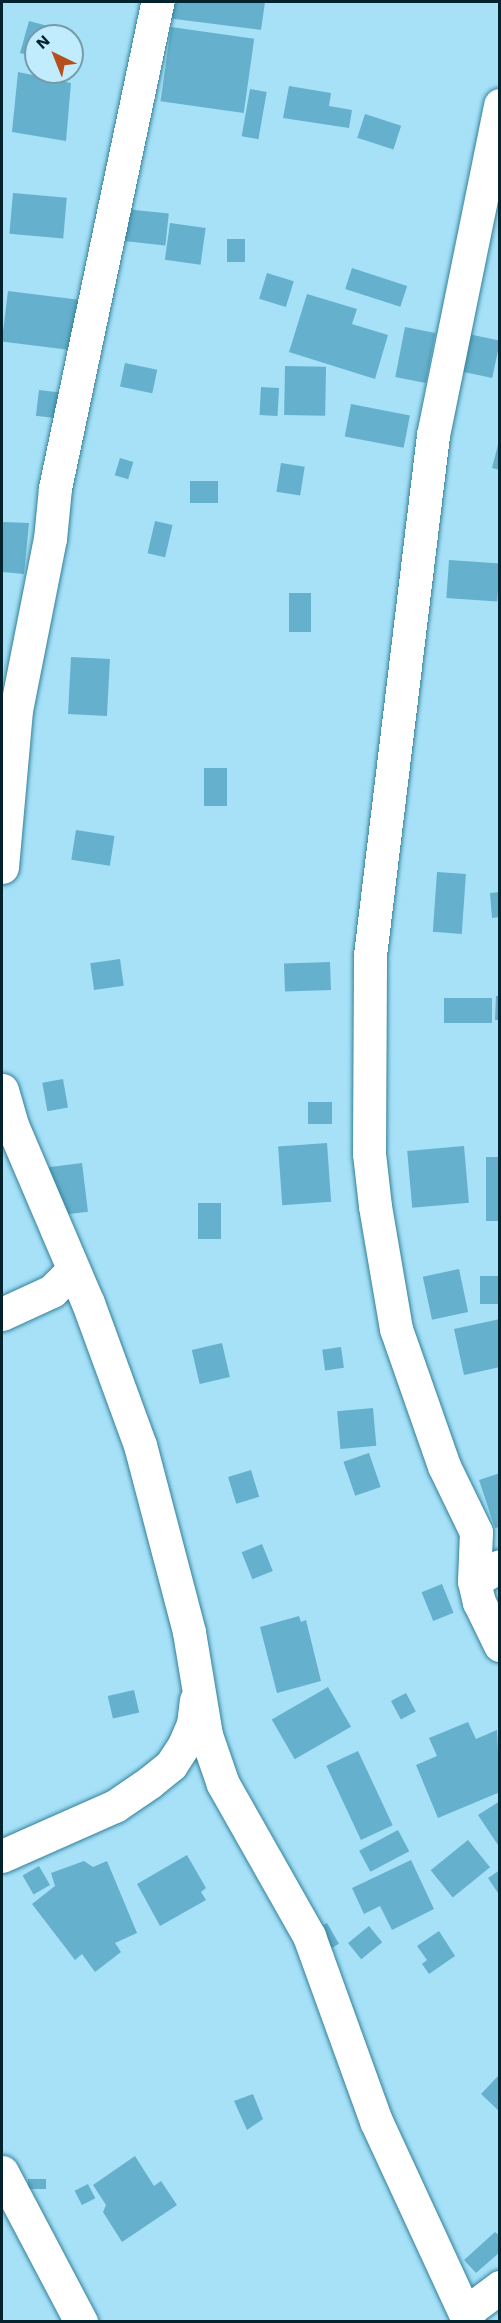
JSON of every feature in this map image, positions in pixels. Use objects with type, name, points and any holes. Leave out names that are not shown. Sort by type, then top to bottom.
[{"type":"street","points":[[2,867],[16,710],[51,539],[55,488],[157,2]]},
{"type":"street","points":[[500,105],[433,435],[370,955],[369,1153],[375,1206],[396,1329],[444,1466],[476,1532],[487,1573],[479,1602],[500,1645]]},
{"type":"street","points":[[2,1090],[12,1125],[73,1270],[140,1445],[189,1632],[197,1696],[223,1784],[309,1936],[376,2121],[467,2317],[500,2287]]},
{"type":"street","points":[[2,1314],[52,1291],[73,1270]]},
{"type":"street","points":[[2,1856],[114,1806],[171,1765],[193,1724],[197,1696]]},
{"type":"street","points":[[2,2172],[81,2322]]},
{"type":"building","points":[[169,2],[265,2],[261,30],[167,18]]},
{"type":"building","points":[[171,27],[254,39],[244,113],[161,101]]},
{"type":"building","points":[[24,39],[24,54],[20,53]]},
{"type":"building","points":[[18,72],[24,73],[24,84],[71,84],[66,141],[12,132]]},
{"type":"building","points":[[289,86],[331,93],[329,106],[352,110],[349,128],[283,118]]},
{"type":"building","points":[[250,89],[267,92],[258,139],[242,136]]},
{"type":"building","points":[[365,114],[401,126],[393,150],[357,138]]},
{"type":"building","points":[[13,193],[67,198],[63,239],[9,234]]},
{"type":"building","points":[[125,209],[169,214],[165,245],[122,241]]},
{"type":"building","points":[[170,223],[206,228],[201,265],[165,260]]},
{"type":"building","points":[[227,239],[245,239],[245,262],[227,262]]},
{"type":"building","points":[[352,268],[407,286],[400,307],[345,289]]},
{"type":"building","points":[[267,273],[294,281],[286,307],[259,299]]},
{"type":"building","points":[[8,291],[78,300],[72,350],[2,342]]},
{"type":"building","points":[[307,294],[357,309],[352,324],[388,335],[375,379],[289,352]]},
{"type":"building","points":[[405,327],[435,333],[426,383],[395,377]]},
{"type":"building","points":[[459,332],[500,341],[492,378],[451,369]]},
{"type":"building","points":[[125,363],[157,370],[152,393],[120,386]]},
{"type":"building","points":[[285,366],[326,367],[325,416],[284,415]]},
{"type":"building","points":[[261,387],[279,388],[278,416],[260,415]]},
{"type":"building","points":[[39,390],[64,393],[61,419],[36,416]]},
{"type":"building","points":[[351,404],[410,415],[404,448],[345,436]]},
{"type":"building","points":[[500,437],[500,470],[492,468]]},
{"type":"building","points":[[120,458],[133,462],[128,479],[115,475]]},
{"type":"building","points":[[281,463],[305,467],[300,495],[276,492]]},
{"type":"building","points":[[190,481],[218,481],[218,503],[190,503]]},
{"type":"building","points":[[155,521],[173,525],[165,557],[148,553]]},
{"type":"building","points":[[2,522],[29,523],[24,574],[2,572]]},
{"type":"building","points":[[449,560],[500,564],[497,601],[446,598]]},
{"type":"building","points":[[289,593],[311,593],[311,632],[289,632]]},
{"type":"building","points":[[71,657],[110,659],[107,716],[68,714]]},
{"type":"building","points":[[204,768],[227,768],[227,806],[204,806]]},
{"type":"building","points":[[76,830],[115,836],[110,866],[71,860]]},
{"type":"building","points":[[437,872],[466,874],[462,934],[433,932]]},
{"type":"building","points":[[500,892],[500,917],[492,918],[490,893]]},
{"type":"building","points":[[120,959],[124,986],[94,990],[90,963]]},
{"type":"building","points":[[330,962],[331,990],[285,992],[284,964]]},
{"type":"building","points":[[496,996],[500,996],[500,1020],[495,1020]]},
{"type":"building","points":[[444,998],[492,998],[492,1023],[444,1023]]},
{"type":"building","points":[[63,1079],[68,1108],[47,1111],[42,1083]]},
{"type":"building","points":[[308,1102],[332,1102],[332,1124],[308,1124]]},
{"type":"building","points":[[327,1143],[331,1202],[282,1205],[278,1146]]},
{"type":"building","points":[[464,1146],[469,1203],[412,1208],[407,1151]]},
{"type":"building","points":[[486,1157],[500,1157],[500,1221],[486,1221]]},
{"type":"building","points":[[82,1163],[88,1212],[54,1216],[48,1167]]},
{"type":"building","points":[[198,1203],[221,1203],[221,1239],[198,1239]]},
{"type":"building","points":[[459,1269],[468,1312],[432,1320],[423,1277]]},
{"type":"building","points":[[480,1276],[500,1276],[500,1304],[480,1304]]},
{"type":"building","points":[[500,1319],[500,1367],[464,1375],[454,1329]]},
{"type":"building","points":[[222,1343],[230,1377],[200,1384],[192,1350]]},
{"type":"building","points":[[341,1347],[344,1368],[325,1370],[322,1350]]},
{"type":"building","points":[[373,1408],[376,1446],[340,1449],[337,1411]]},
{"type":"building","points":[[369,1453],[381,1487],[355,1496],[343,1462]]},
{"type":"building","points":[[251,1470],[259,1497],[236,1504],[228,1477]]},
{"type":"building","points":[[500,1473],[500,1527],[495,1528],[479,1480]]},
{"type":"building","points":[[262,1544],[273,1571],[252,1579],[242,1552]]},
{"type":"building","points":[[442,1584],[454,1613],[433,1621],[422,1592]]},
{"type":"building","points":[[299,1616],[301,1622],[306,1620],[321,1681],[277,1693],[260,1627]]},
{"type":"building","points":[[328,1687],[351,1727],[295,1759],[272,1720]]},
{"type":"building","points":[[134,1690],[139,1712],[113,1718],[108,1696]]},
{"type":"building","points":[[406,1693],[416,1712],[401,1720],[391,1701]]},
{"type":"building","points":[[468,1722],[476,1739],[497,1730],[500,1792],[438,1818],[416,1765],[437,1756],[429,1738]]},
{"type":"building","points":[[358,1751],[393,1825],[361,1840],[326,1766]]},
{"type":"building","points":[[500,1801],[500,1848],[478,1815]]},
{"type":"building","points":[[398,1830],[409,1851],[370,1872],[359,1851]]},
{"type":"building","points":[[468,1840],[490,1867],[453,1897],[431,1870]]},
{"type":"building","points":[[187,1855],[206,1888],[201,1892],[206,1900],[160,1926],[137,1884]]},
{"type":"building","points":[[411,1860],[434,1909],[392,1930],[380,1906],[364,1914],[352,1888]]},
{"type":"building","points":[[84,1861],[93,1867],[107,1861],[137,1933],[115,1943],[121,1952],[95,1972],[82,1954],[75,1960],[32,1904],[55,1886],[51,1873]]},
{"type":"building","points":[[39,1866],[50,1885],[34,1895],[23,1876]]},
{"type":"building","points":[[500,1870],[500,1896],[488,1878]]},
{"type":"building","points":[[327,1923],[339,1944],[323,1953],[311,1932]]},
{"type":"building","points":[[369,1926],[382,1942],[361,1959],[348,1943]]},
{"type":"building","points":[[439,1931],[455,1956],[429,1974],[422,1964],[427,1960],[417,1946]]},
{"type":"building","points":[[500,2074],[500,2112],[481,2094]]},
{"type":"building","points":[[253,2094],[263,2119],[247,2130],[234,2101]]},
{"type":"building","points":[[135,2156],[154,2186],[161,2181],[177,2205],[122,2242],[103,2212],[106,2205],[93,2185]]},
{"type":"building","points":[[28,2179],[46,2179],[46,2189],[28,2189]]},
{"type":"building","points":[[88,2184],[95,2198],[82,2205],[75,2191]]},
{"type":"building","points":[[495,2232],[500,2236],[500,2252],[476,2273],[464,2260]]}]
